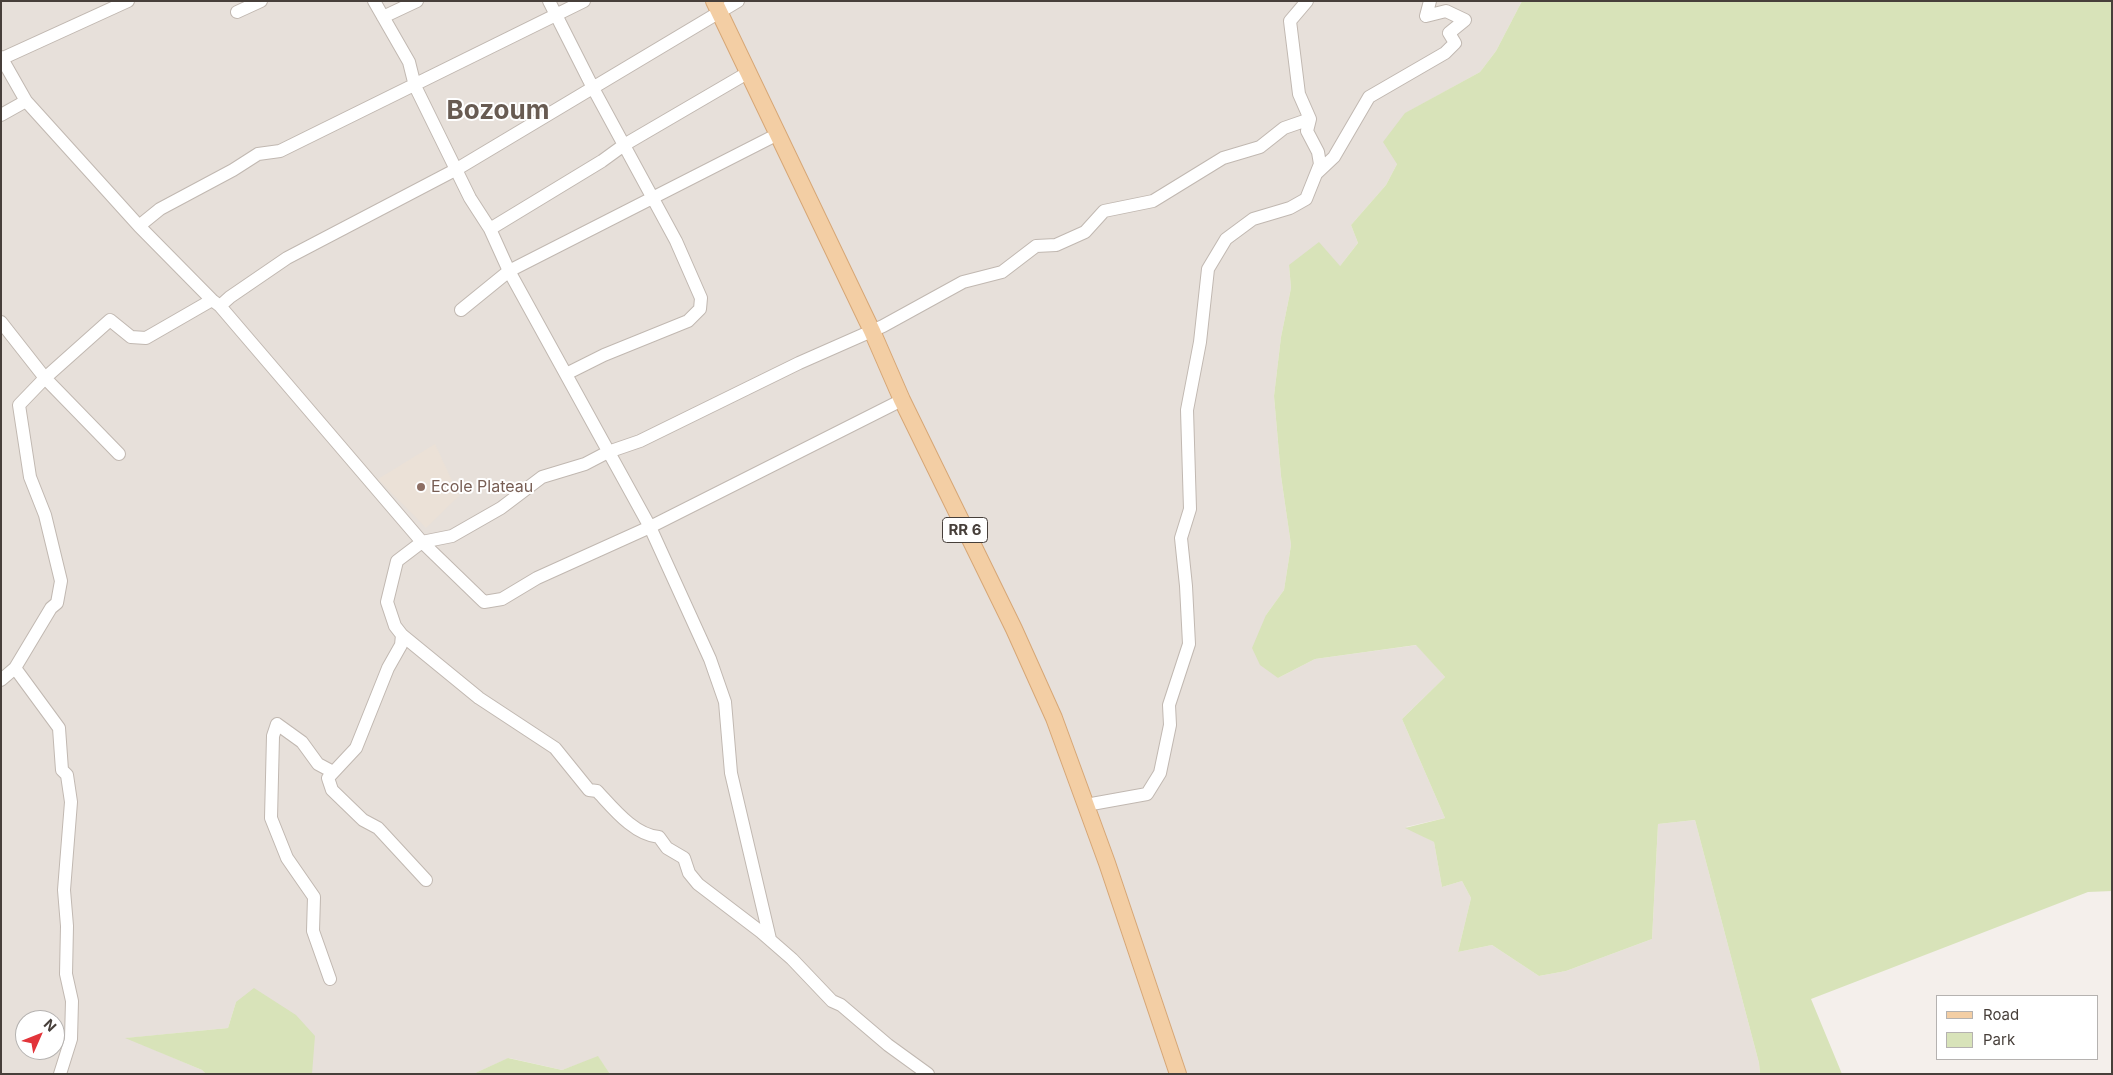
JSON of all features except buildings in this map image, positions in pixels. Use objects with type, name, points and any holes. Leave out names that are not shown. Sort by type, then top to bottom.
[{"type":"main road","name":"RR 6","points":[[717,7],[1054,718],[1086,805],[1178,1074]]},
{"type":"street","points":[[128,1],[2,58],[26,101],[139,226],[216,303],[422,542],[484,602],[502,599],[537,578],[650,528],[902,400]]},
{"type":"street","points":[[237,12],[260,1]]},
{"type":"street","points":[[374,1],[409,62],[415,86],[470,198],[490,229],[509,271],[650,528],[710,659],[725,702],[731,773],[770,940]]},
{"type":"street","points":[[383,17],[417,1]]},
{"type":"street","points":[[549,1],[554,15],[592,88],[653,198],[702,298],[700,310],[688,321],[604,355],[566,374]]},
{"type":"street","points":[[139,226],[160,209],[233,170],[258,154],[280,152],[584,1]]},
{"type":"street","points":[[1,680],[15,668],[51,608],[57,603],[61,582],[45,515],[30,476],[20,405],[45,378],[110,320],[131,337],[146,338],[230,296],[287,258],[457,169],[592,88],[717,7],[738,1]]},
{"type":"street","points":[[1086,805],[1147,794],[1160,773],[1170,726],[1169,705],[1189,644],[1181,538],[1190,509],[1187,410],[1200,342],[1208,269],[1226,239],[1253,219],[1290,208],[1306,199],[1320,164],[1318,152],[1307,131],[1310,119],[1299,94],[1290,21],[1307,1]]},
{"type":"street","points":[[1315,174],[1334,157],[1369,97],[1445,54],[1455,43],[1449,32],[1465,20],[1446,11],[1426,16],[1430,1]]},
{"type":"street","points":[[490,229],[602,161],[624,145],[749,72]]},
{"type":"street","points":[[1,115],[26,101]]},
{"type":"street","points":[[928,1074],[888,1045],[841,1005],[832,1001],[792,958],[698,884],[689,872],[684,858],[667,848],[659,837],[637,828],[618,815],[597,791],[588,790],[555,748],[479,698],[402,635],[395,626],[387,602],[397,561],[422,542],[452,536],[501,508],[534,481],[586,464],[608,452],[640,441],[799,362],[872,331],[963,282],[1002,272],[1036,246],[1056,245],[1086,232],[1104,211],[1153,201],[1223,158],[1260,147],[1284,128],[1310,119]]},
{"type":"street","points":[[461,310],[509,271],[778,134]]},
{"type":"street","points":[[1,322],[45,378],[119,454]]},
{"type":"street","points":[[402,635],[401,646],[388,668],[356,748],[328,778],[332,790],[363,820],[378,828],[426,880]]},
{"type":"street","points":[[15,668],[59,728],[62,770],[67,776],[71,802],[64,890],[68,926],[66,974],[72,1001],[71,1039],[60,1074]]},
{"type":"street","points":[[330,978],[313,931],[314,897],[294,865],[287,858],[271,818],[273,736],[277,724],[302,742],[318,764],[333,772]]},
{"type":"shaded area","points":[[1,1],[1522,1],[1496,51],[1480,72],[1406,113],[1397,164],[1386,185],[1351,225],[1358,243],[1340,266],[1289,265],[1291,288],[1281,337],[1274,396],[1281,476],[1291,545],[1284,590],[1266,615],[1278,678],[1315,659],[1417,645],[1445,677],[1402,719],[1445,818],[1406,827],[1434,842],[1442,887],[1462,881],[1471,898],[1458,952],[1492,945],[1539,976],[1566,971],[1652,939],[1658,824],[1695,820],[1759,1063],[1760,1074],[610,1074],[598,1057],[562,1070],[509,1058],[473,1074],[312,1074],[311,1069],[236,1002],[228,1028],[127,1038],[202,1070],[206,1074],[1,1074]]},
{"type":"shaded area","name":"Ecole Plateau","points":[[435,444],[459,496],[426,528],[378,479]]},
{"type":"green space","points":[[1522,1],[2112,1],[2112,891],[2088,892],[1811,999],[1842,1074],[1760,1074],[1759,1063],[1695,820],[1658,824],[1652,939],[1566,971],[1539,976],[1492,945],[1458,952],[1471,898],[1462,881],[1442,887],[1434,842],[1405,828],[1445,818],[1402,719],[1445,677],[1416,645],[1315,659],[1278,678],[1260,665],[1252,648],[1266,615],[1284,590],[1291,545],[1281,476],[1274,396],[1281,337],[1291,288],[1289,265],[1319,242],[1340,266],[1358,243],[1351,225],[1386,185],[1397,164],[1383,142],[1405,113],[1480,72],[1496,51]]},
{"type":"green space","points":[[254,988],[296,1015],[315,1036],[312,1074],[206,1074],[202,1070],[125,1038],[228,1028],[236,1002]]},
{"type":"green space","points":[[598,1056],[610,1074],[473,1074],[508,1058],[562,1070]]},
{"type":"place","name":"Ecole Plateau","points":[[421,487]]},
{"type":"district","name":"Bozoum","points":[[498,111]]}]
